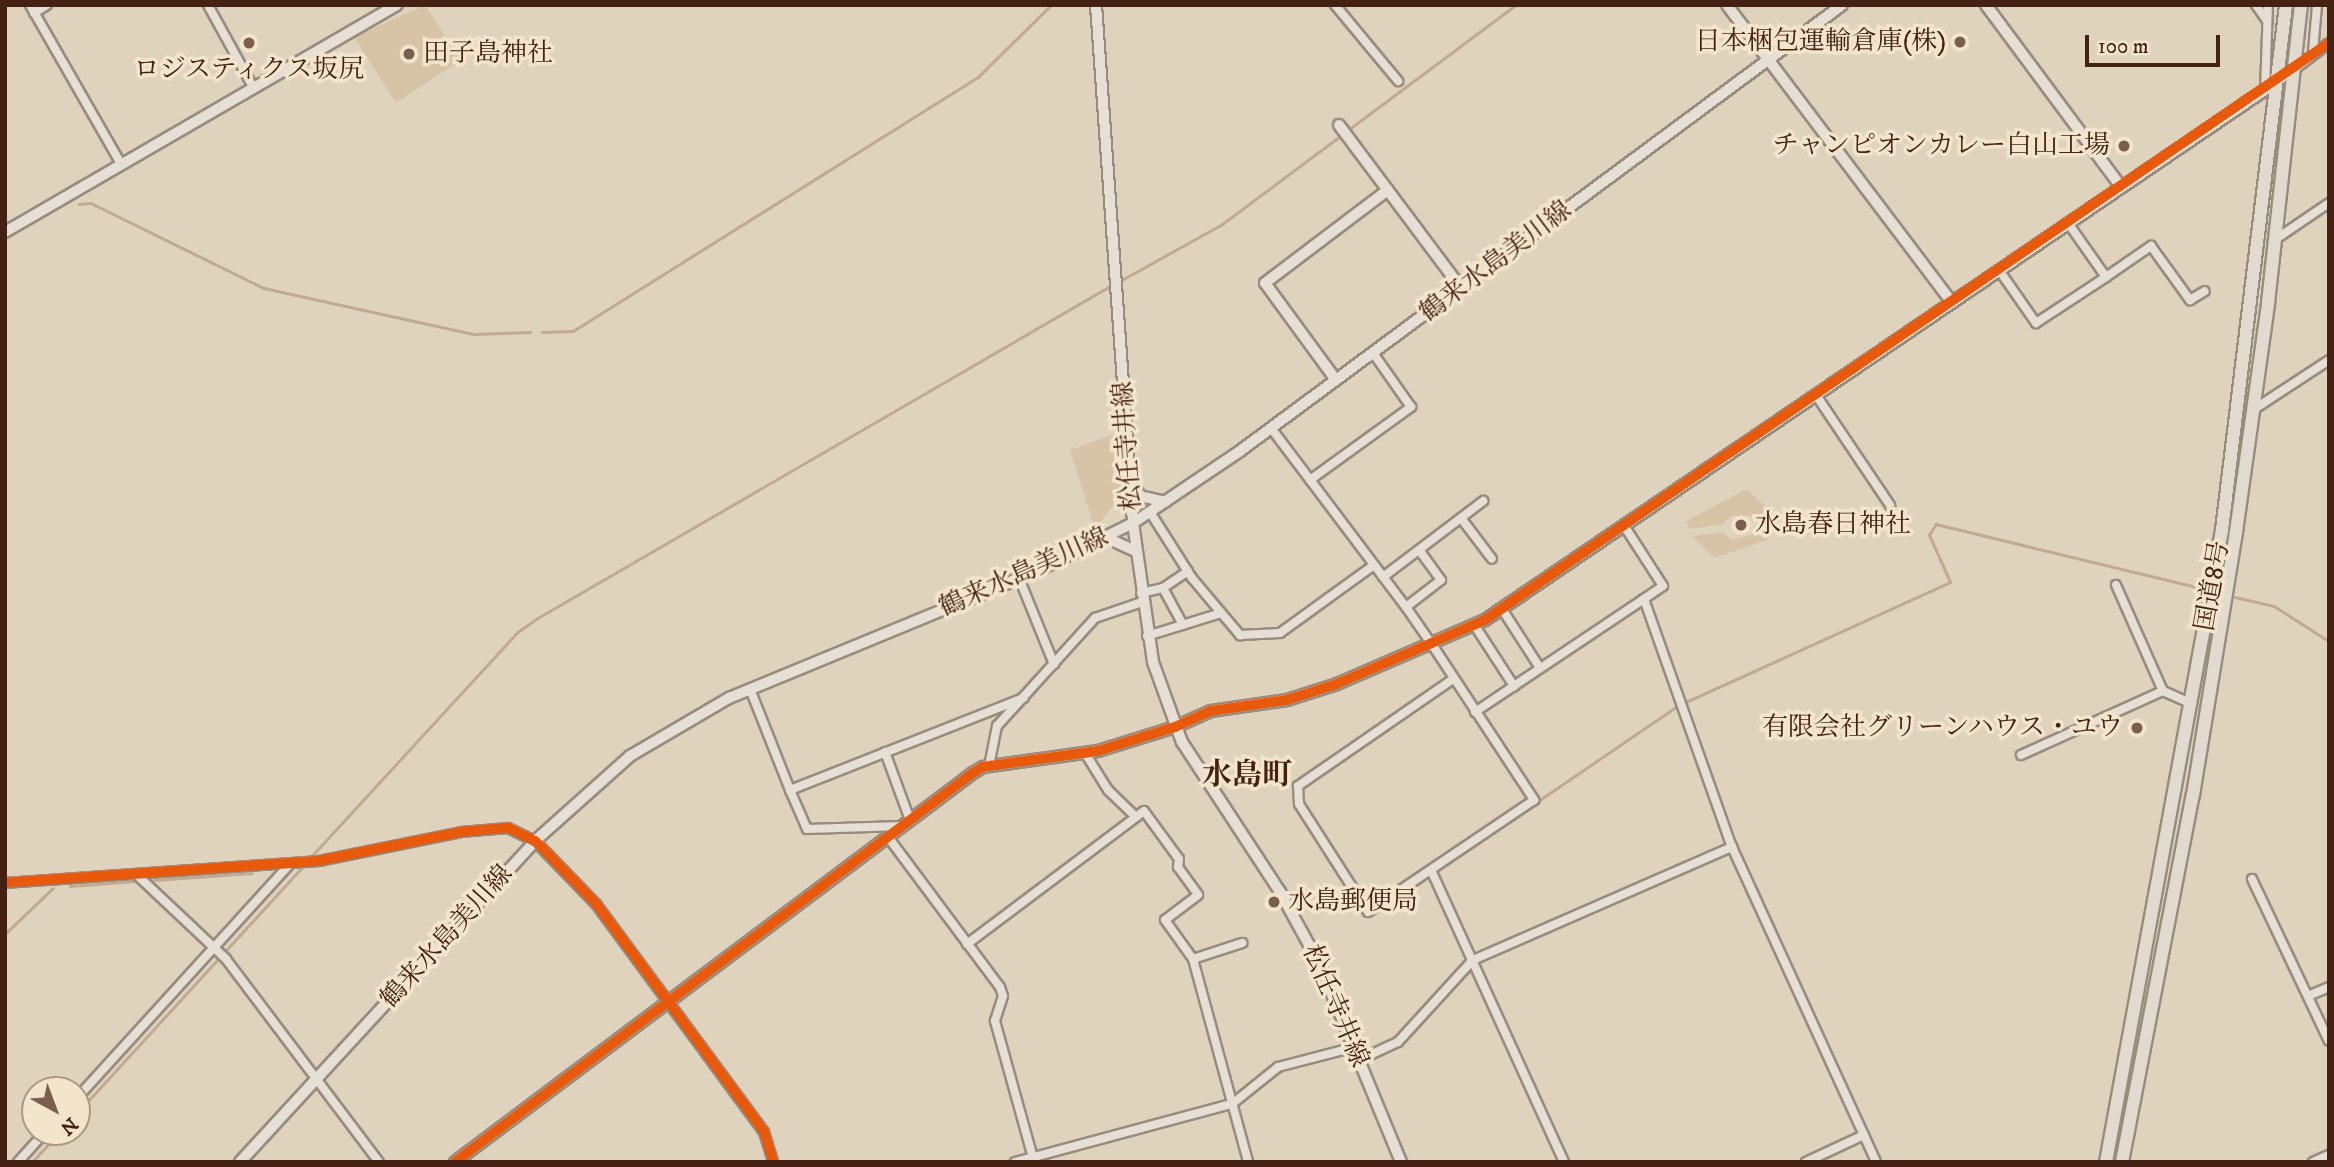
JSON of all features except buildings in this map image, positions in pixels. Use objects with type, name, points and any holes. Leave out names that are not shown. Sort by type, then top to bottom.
[{"type":"highway","name":"国道8号","points":[[2106,1162],[2222,530],[2287,5]]},
{"type":"highway","name":"国道8号","points":[[2122,1162],[2193,795],[2253,410],[2276,239],[2301,5]]},
{"type":"main road","name":"松任寺井線","points":[[1096,5],[1133,523],[1147,636],[1175,727],[1280,892],[1320,963],[1401,1162]]},
{"type":"main road","name":"鶴来水島美川線","points":[[240,1162],[535,841],[630,756],[676,726],[750,689],[1019,578],[1133,523],[1271,428],[1842,5]]},
{"type":"main road","points":[[1130,480],[1140,496],[1165,502]]},
{"type":"main road","points":[[1105,537],[1137,552]]},
{"type":"street","points":[[47,5],[32,9],[121,164]]},
{"type":"street","points":[[208,5],[253,87]]},
{"type":"street","points":[[5,232],[253,87],[377,9],[397,5]]},
{"type":"street","points":[[1335,5],[1398,81]]},
{"type":"street","points":[[1727,5],[1952,302]]},
{"type":"street","points":[[1986,5],[2120,187]]},
{"type":"street","points":[[2256,5],[2267,21]]},
{"type":"street","points":[[2265,90],[2268,5]]},
{"type":"street","points":[[2313,52],[2317,5]]},
{"type":"street","points":[[455,1162],[973,773],[989,766],[1085,753],[1175,727],[1211,711],[1275,702],[1337,684],[1475,626],[1625,527],[1998,270],[2296,70],[2313,52],[2329,43]]},
{"type":"street","points":[[1343,130],[1461,288]]},
{"type":"street","points":[[1336,380],[1265,283],[1388,190]]},
{"type":"street","points":[[2276,239],[2329,203]]},
{"type":"street","points":[[2068,223],[2106,277]]},
{"type":"street","points":[[1998,270],[2036,323],[2151,246],[2190,300],[2205,290]]},
{"type":"street","points":[[1310,480],[1411,407],[1373,353]]},
{"type":"street","points":[[2253,410],[2329,360]]},
{"type":"street","points":[[1816,396],[1890,505]]},
{"type":"street","points":[[1271,428],[1406,607],[1432,645],[1534,800],[1368,912],[1299,804],[1298,786],[1454,679]]},
{"type":"street","points":[[1383,577],[1483,501]]},
{"type":"street","points":[[1150,512],[1188,571],[1240,635],[1280,633],[1374,565]]},
{"type":"street","points":[[1461,518],[1492,559]]},
{"type":"street","points":[[1475,712],[1662,586],[1625,527]]},
{"type":"street","points":[[1406,607],[1441,580],[1419,550]]},
{"type":"street","points":[[989,766],[998,726],[1095,618],[1142,598],[1188,571]]},
{"type":"street","points":[[1019,578],[1054,664]]},
{"type":"street","points":[[2116,585],[2163,691],[2192,704]]},
{"type":"street","points":[[1163,587],[1183,625]]},
{"type":"street","points":[[1644,599],[1732,847],[1876,1162]]},
{"type":"street","points":[[1502,609],[1540,668]]},
{"type":"street","points":[[1147,636],[1221,613]]},
{"type":"street","points":[[1475,626],[1514,685]]},
{"type":"street","points":[[750,689],[807,829],[907,823]]},
{"type":"street","points":[[2021,755],[2163,691]]},
{"type":"street","points":[[790,790],[1024,698]]},
{"type":"street","points":[[885,752],[907,823]]},
{"type":"street","points":[[1085,753],[1108,790],[1136,817]]},
{"type":"street","points":[[967,944],[1144,811],[1179,859],[1178,867],[1198,895],[1165,920],[1193,959],[1248,1162]]},
{"type":"street","points":[[5,884],[314,862],[488,827],[508,828],[535,841],[596,904],[764,1132],[773,1162]]},
{"type":"street","points":[[888,837],[1003,996],[995,1021],[1033,1160]]},
{"type":"street","points":[[1359,1060],[1398,1042],[1473,960],[1732,847]]},
{"type":"street","points":[[91,1084],[220,953],[294,864]]},
{"type":"street","points":[[1431,870],[1564,1162]]},
{"type":"street","points":[[138,876],[220,953],[318,1078],[379,1162]]},
{"type":"street","points":[[2252,879],[2329,1041]]},
{"type":"street","points":[[1193,959],[1242,943]]},
{"type":"street","points":[[2308,996],[2329,986]]},
{"type":"street","points":[[1016,1162],[1033,1160],[1232,1104],[1278,1067],[1355,1047]]},
{"type":"street","points":[[1806,1162],[1864,1135]]},
{"type":"street","points":[[18,1162],[33,1146]]},
{"type":"street","points":[[2314,1162],[2329,1155]]},
{"type":"shaded area","points":[[425,5],[461,60],[396,103],[354,37]]},
{"type":"shaded area","points":[[1117,433],[1122,493],[1095,529],[1070,450]]},
{"type":"shaded area","points":[[1747,489],[1776,516],[1769,539],[1714,558],[1692,536],[1724,533],[1732,540],[1762,532],[1764,516],[1731,516],[1723,524],[1690,529],[1686,521]]},
{"type":"waterway","points":[[542,332],[573,331],[979,76],[1051,5]]},
{"type":"waterway","points":[[1348,130],[1516,5]]},
{"type":"waterway","points":[[1118,282],[1221,225],[1343,134]]},
{"type":"waterway","points":[[79,204],[91,203],[264,288],[474,334],[530,332]]},
{"type":"waterway","points":[[308,860],[518,632],[536,619],[1112,285]]},
{"type":"waterway","points":[[1686,702],[1950,582],[1929,535],[1936,524],[2201,588]]},
{"type":"waterway","points":[[2235,597],[2274,606],[2329,641]]},
{"type":"waterway","points":[[1437,870],[1679,705]]},
{"type":"waterway","points":[[91,1098],[304,865]]},
{"type":"waterway","points":[[154,880],[252,873]]},
{"type":"waterway","points":[[1377,911],[1427,877]]},
{"type":"waterway","points":[[70,886],[135,881]]},
{"type":"waterway","points":[[5,934],[53,888]]},
{"type":"waterway","points":[[32,1162],[47,1146]]},
{"type":"cycle path","points":[[455,1162],[983,767],[1098,751],[1175,727],[1211,711],[1287,700],[1337,684],[1485,620],[2329,43]]},
{"type":"cycle path","points":[[5,883],[319,861],[461,832],[508,828],[535,841],[596,904],[764,1132],[773,1162]]},
{"type":"place","name":"日本梱包運輸倉庫(株)","points":[[1960,42]]},
{"type":"place","name":"ロジスティクス坂尻","points":[[249,43]]},
{"type":"place","name":"田子島神社","points":[[409,54]]},
{"type":"place","name":"チャンピオンカレー白山工場","points":[[2124,146]]},
{"type":"place","name":"水島春日神社","points":[[1741,525]]},
{"type":"place","name":"有限会社グリーンハウス・ユウ","points":[[2137,728]]},
{"type":"place","name":"水島郵便局","points":[[1274,902]]},
{"type":"district","name":"水島町","points":[[1247,776]]}]
